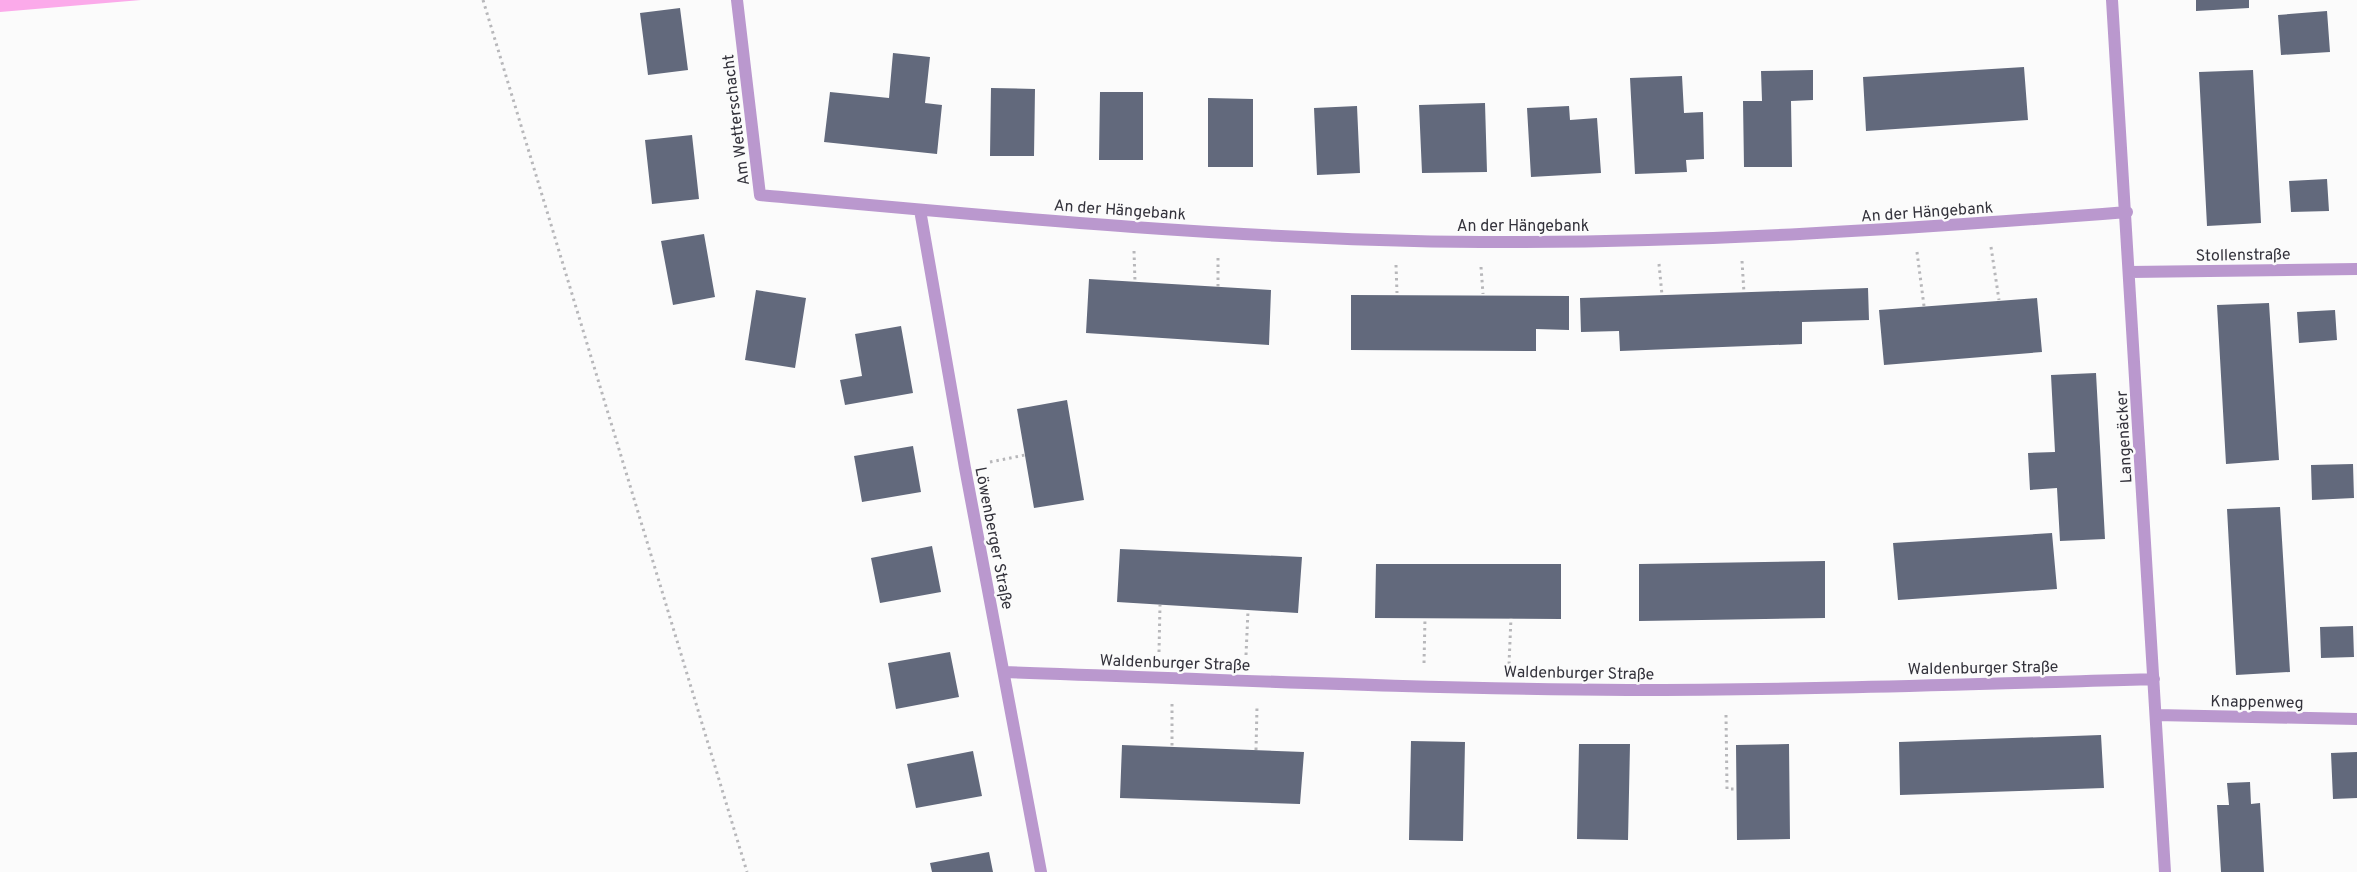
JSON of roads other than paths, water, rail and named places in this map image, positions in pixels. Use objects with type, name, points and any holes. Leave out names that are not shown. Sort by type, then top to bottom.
[{"type":"street","name":"Am Wetterschacht","points":[[737,0],[760,195],[920,210]]},
{"type":"street","name":"Langenäcker","points":[[2112,0],[2127,212],[2165,872]]},
{"type":"street","name":"An der Hängebank","points":[[920,210],[1218,232],[1480,242],[1656,241],[1740,238],[1915,229],[2127,212]]},
{"type":"street","name":"Löwenberger Straße","points":[[920,210],[965,468],[1041,872]]},
{"type":"street","name":"Stollenstraße","points":[[2130,272],[2357,269]]},
{"type":"street","name":"Waldenburger Straße","points":[[1004,672],[1424,686],[1725,690],[2154,679]]},
{"type":"street","name":"Knappenweg","points":[[2156,715],[2357,719]]}]
